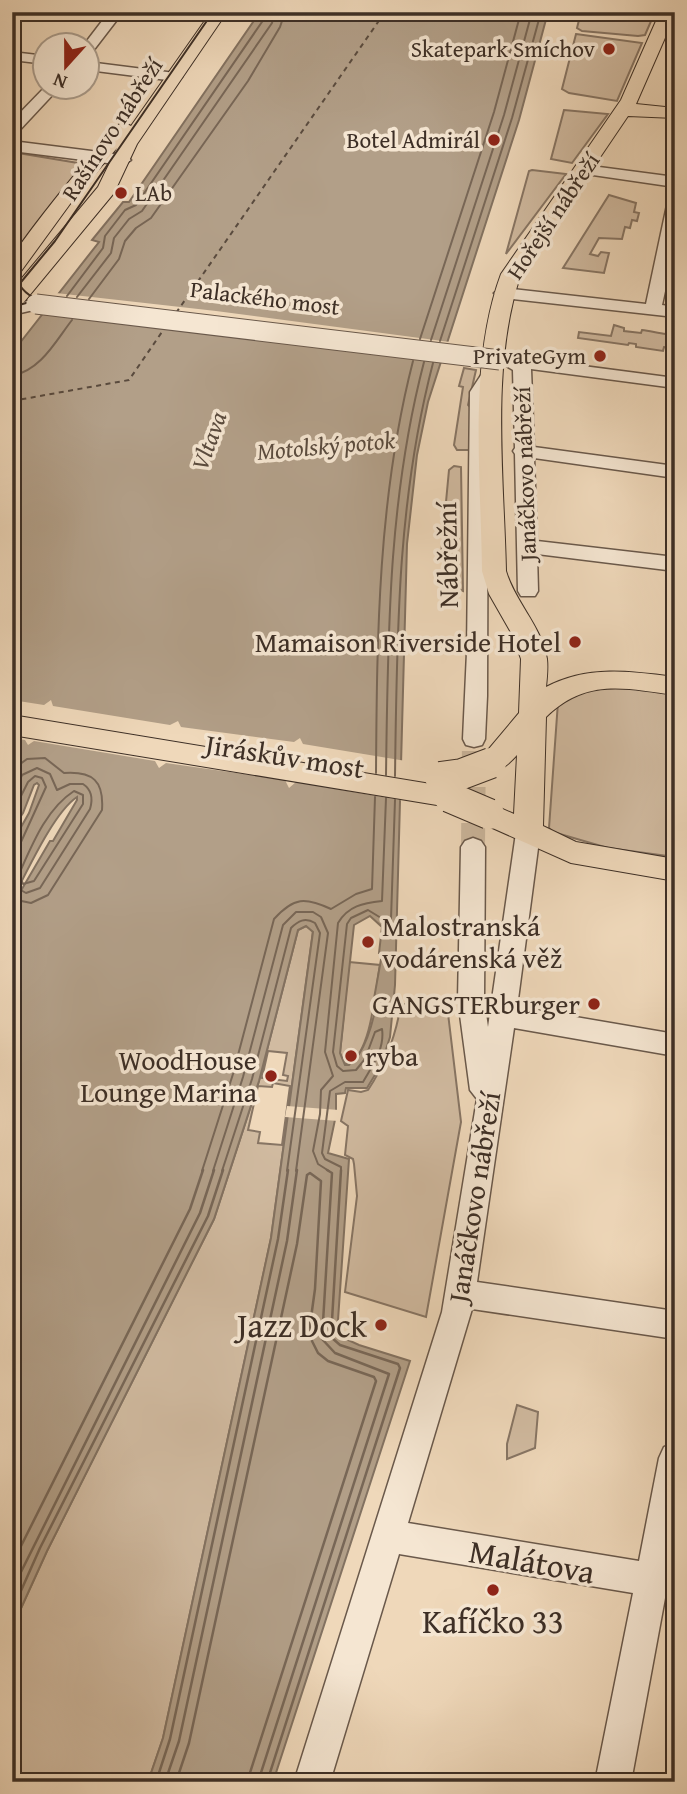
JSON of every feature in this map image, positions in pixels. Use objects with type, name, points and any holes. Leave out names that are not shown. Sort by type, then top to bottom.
[{"type":"main road","name":"Rašínovo nábřeží","points":[[23,299],[107,189],[123,160],[128,144],[204,12]]},
{"type":"main road","name":"Rašínovo nábřeží","points":[[12,272],[71,189],[101,157],[219,12]]},
{"type":"main road","name":"Hořejší nábřeží","points":[[516,596],[494,571],[503,293],[511,274],[630,100],[668,12]]},
{"type":"main road","points":[[622,111],[639,109],[675,113]]},
{"type":"main road","name":"Janáčkovo nábřeží","points":[[516,596],[532,649],[534,713],[528,833]]},
{"type":"main road","name":"Jiráskův most","points":[[12,712],[416,776],[455,775],[491,763],[510,747],[534,713],[552,696],[584,682],[621,679],[675,686]]},
{"type":"main road","name":"Jiráskův most","points":[[12,725],[449,797]]},
{"type":"main road","points":[[449,797],[578,854],[675,870]]},
{"type":"street","points":[[100,32],[116,12]]},
{"type":"street","points":[[12,56],[32,58]]},
{"type":"street","points":[[102,68],[167,76]]},
{"type":"street","points":[[12,130],[19,115],[35,102]]},
{"type":"street","points":[[12,146],[123,160]]},
{"type":"street","points":[[584,170],[675,182]]},
{"type":"street","points":[[653,309],[675,205]]},
{"type":"street","points":[[503,293],[675,312]]},
{"type":"street","name":"Palackého most","points":[[23,299],[502,362]]},
{"type":"street","points":[[502,362],[675,373]]},
{"type":"street","points":[[502,362],[675,383]]},
{"type":"street","name":"Janáčkovo nábřeží","points":[[502,362],[521,365],[522,370],[522,451],[527,546],[516,596]]},
{"type":"street","name":"Nábřežní","points":[[474,739],[480,650],[477,562],[479,392],[502,362]]},
{"type":"street","points":[[522,451],[675,472]]},
{"type":"street","points":[[527,546],[675,564]]},
{"type":"street","name":"Janáčkovo nábřeží","points":[[312,1782],[457,1312],[487,1124],[528,833]]},
{"type":"street","points":[[473,847],[471,1000],[487,1124]]},
{"type":"street","points":[[503,1015],[675,1045]]},
{"type":"street","points":[[460,1293],[675,1325]]},
{"type":"street","points":[[614,1782],[662,1581],[675,1458]]},
{"type":"street","name":"Malátova","points":[[389,1536],[662,1581]]},
{"type":"shaded area","points":[[581,12],[655,12],[645,35],[638,36],[582,31],[577,28]]},
{"type":"shaded area","points":[[576,34],[642,43],[617,101],[569,93],[562,89]]},
{"type":"shaded area","points":[[564,110],[608,114],[572,163],[551,159]]},
{"type":"shaded area","points":[[12,152],[84,164],[12,255]]},
{"type":"shaded area","points":[[529,171],[566,174],[506,254]]},
{"type":"shaded area","points":[[609,195],[636,203],[634,212],[639,213],[637,221],[632,220],[630,228],[625,227],[622,239],[599,238],[590,254],[598,256],[601,252],[609,253],[604,273],[563,268]]},
{"type":"shaded area","points":[[614,325],[624,328],[624,331],[641,333],[642,330],[666,334],[666,338],[675,339],[675,348],[664,347],[663,351],[636,347],[636,344],[578,338],[579,332],[611,336]]},
{"type":"shaded area","points":[[464,368],[476,370],[468,405],[472,409],[471,450],[457,450],[454,445],[463,387],[459,386]]},
{"type":"shaded area","points":[[454,466],[461,467],[463,591],[449,585],[452,581],[441,555],[449,470]]},
{"type":"shaded area","points":[[615,686],[675,694],[675,857],[608,848],[553,832],[549,828],[558,702],[577,692]]},
{"type":"shaded area","points":[[306,926],[313,931],[271,1238],[163,1738],[148,1782],[12,1782],[12,1628],[47,1551],[214,1219],[259,1081],[298,930]],"holes":[[[268,1051],[287,1053],[283,1075],[288,1076],[287,1081],[262,1078]],[[273,1083],[290,1086],[282,1145],[258,1143],[260,1132],[248,1130],[258,1086],[272,1087]]]},
{"type":"shaded area","points":[[349,962],[380,965],[368,1033],[357,1057],[349,1065],[344,1063],[340,1053]]},
{"type":"shaded area","points":[[401,1004],[447,1005],[461,1122],[426,1317],[345,1292],[357,1196],[353,1159],[345,1155],[348,1126],[341,1121],[348,1090],[368,1090],[380,1070],[393,1038]]},
{"type":"shaded area","points":[[517,1405],[538,1412],[535,1448],[507,1459],[507,1444]]},
{"type":"water","points":[[260,12],[548,12],[519,120],[428,402],[417,455],[407,544],[395,985],[390,1037],[381,1065],[367,1088],[346,1088],[345,1093],[336,1094],[336,1115],[328,1153],[349,1159],[337,1335],[410,1361],[273,1782],[148,1782],[163,1738],[271,1238],[313,932],[306,926],[298,930],[259,1081],[214,1219],[47,1551],[12,1628],[12,906],[77,797],[50,830],[12,900],[12,843],[29,813],[39,785],[34,785],[23,813],[12,829],[12,353],[99,242],[92,240],[123,202],[129,202]],"holes":[[[370,916],[382,927],[379,953],[382,954],[373,1004],[376,1005],[373,1020],[360,1053],[349,1065],[345,1065],[340,1053],[354,925]]]},
{"type":"pier","points":[[56,293],[450,342],[445,358],[44,308]]},
{"type":"pier","points":[[12,700],[44,705],[51,700],[53,706],[170,725],[178,721],[181,727],[294,742],[300,738],[303,744],[406,761],[405,801],[296,782],[289,788],[285,780],[166,763],[159,768],[155,761],[34,741],[28,745],[25,740],[12,738]]},
{"type":"pier","points":[[287,1106],[339,1110],[338,1121],[285,1117]]},
{"type":"ferry route","points":[[176,313],[385,12]]},
{"type":"ferry route","points":[[12,401],[129,380],[164,329]]},
{"type":"tunnel","points":[[473,847],[474,739]]},
{"type":"tram line","points":[[19,284],[55,241],[213,12]]},
{"type":"tram line","points":[[19,284],[21,277]]},
{"type":"tram line","points":[[12,293],[19,284]]},
{"type":"tram line","points":[[19,284],[38,300],[54,304]]},
{"type":"tram line","points":[[12,307],[26,303]]},
{"type":"place","name":"Skatepark Smíchov","points":[[609,49]]},
{"type":"place","name":"Botel Admirál","points":[[494,140]]},
{"type":"place","name":"LAb","points":[[121,193]]},
{"type":"place","name":"PrivateGym","points":[[600,356]]},
{"type":"place","name":"Mamaison Riverside Hotel","points":[[575,642]]},
{"type":"place","name":"Malostranská vodárenská věž","points":[[368,942]]},
{"type":"place","name":"GANGSTERburger","points":[[594,1004]]},
{"type":"place","name":"ryba","points":[[351,1056]]},
{"type":"place","name":"WoodHouse Lounge Marina","points":[[271,1076]]},
{"type":"place","name":"Jazz Dock","points":[[381,1325]]},
{"type":"place","name":"Kafíčko 33","points":[[493,1590]]},
{"type":"water label","name":"Vltava","points":[[209,441]]},
{"type":"water label","name":"Motolský potok","points":[[326,446]]}]
